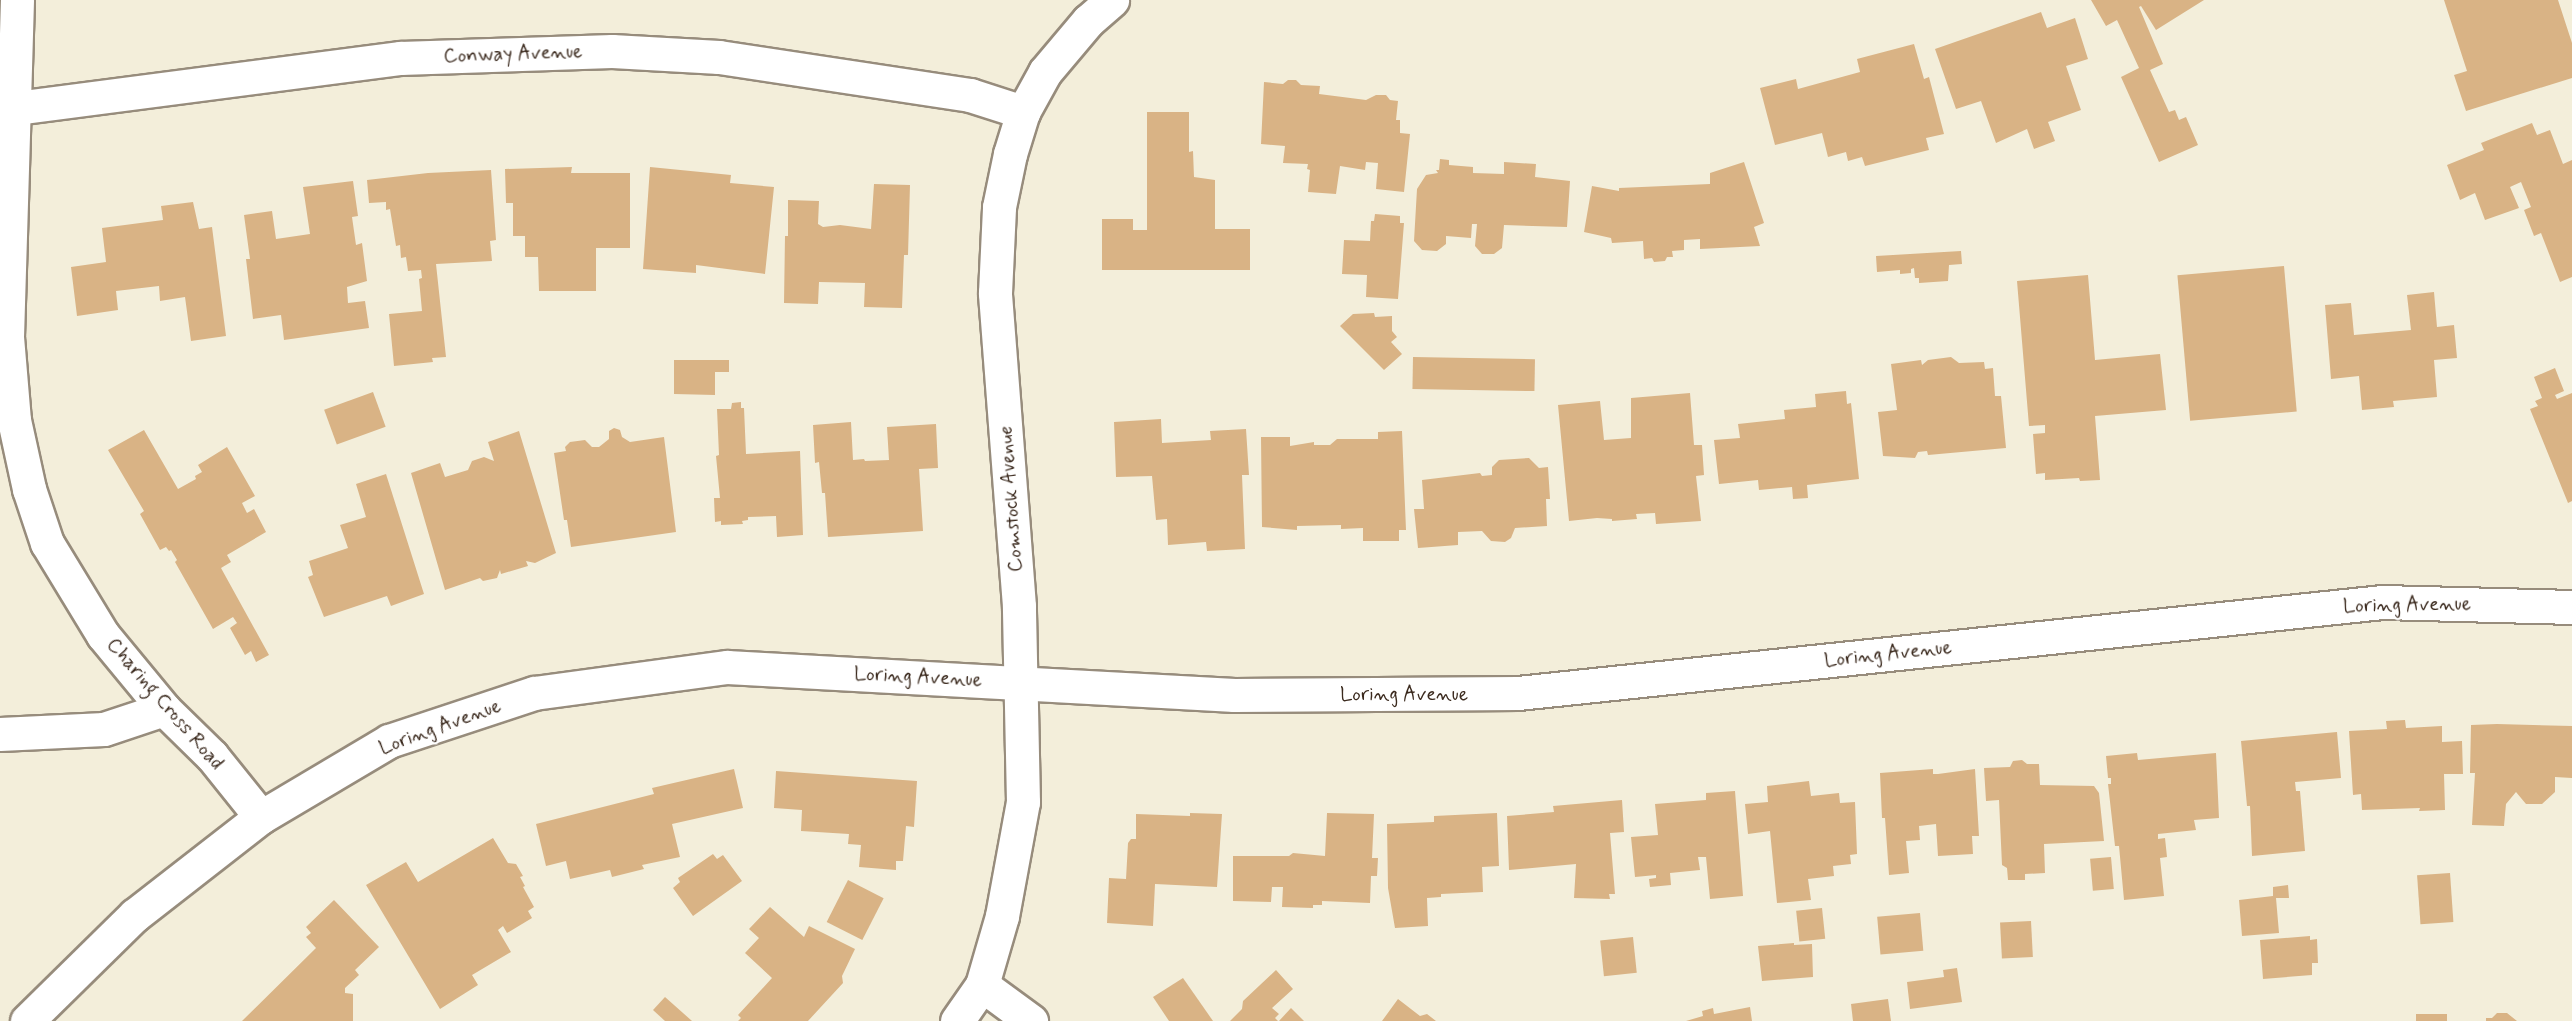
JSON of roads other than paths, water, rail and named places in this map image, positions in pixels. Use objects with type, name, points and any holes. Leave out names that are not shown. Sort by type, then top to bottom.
[{"type":"street","name":"Charing Cross Road","points":[[17,0],[7,109],[7,337],[14,420],[29,489],[47,543],[97,624],[164,709],[212,756],[261,817]]},
{"type":"street","name":"Comstock Avenue","points":[[957,1021],[982,985],[1002,916],[1023,802],[1019,606],[995,293],[999,207],[1010,154],[1023,112],[1045,72],[1088,21],[1112,0]]},
{"type":"street","name":"Conway Avenue","points":[[7,109],[400,58],[612,51],[719,57],[970,96],[1023,112]]},
{"type":"street","name":"Loring Avenue","points":[[261,817],[389,741],[534,693],[727,667],[1234,695],[1518,693],[2382,602],[2572,607]]},
{"type":"street","points":[[0,734],[104,729],[164,709]]},
{"type":"street","points":[[27,1021],[135,915],[261,817]]},
{"type":"street","points":[[982,985],[1031,1021]]}]
